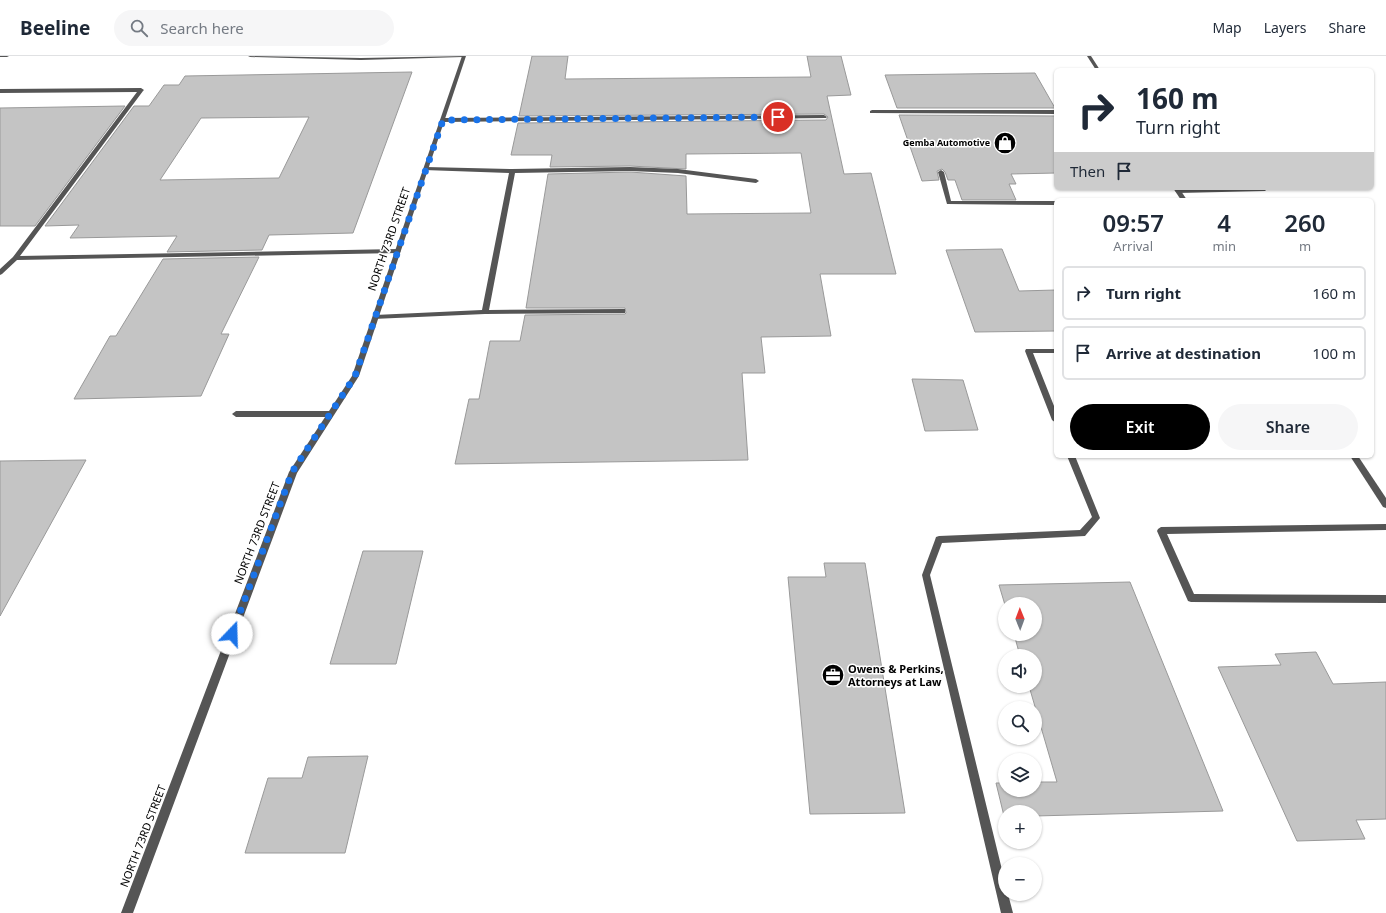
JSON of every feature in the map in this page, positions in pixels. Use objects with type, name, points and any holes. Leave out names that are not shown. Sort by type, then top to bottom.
[{"type":"street","points":[[0,56],[7,56]]},
{"type":"street","points":[[250,56],[361,59],[463,56]]},
{"type":"street","name":"NORTH 73RD STREET","points":[[127,913],[292,472],[355,376],[443,120],[463,56]]},
{"type":"street","points":[[1089,56],[1097,68]]},
{"type":"street","points":[[0,91],[141,90],[15,258],[0,273]]},
{"type":"street","points":[[872,112],[1054,112]]},
{"type":"street","points":[[443,120],[824,117]]},
{"type":"street","points":[[426,169],[512,171],[630,169],[678,171],[756,181]]},
{"type":"street","points":[[485,312],[512,171]]},
{"type":"street","points":[[941,172],[949,203],[1054,202]]},
{"type":"street","points":[[15,258],[398,251]]},
{"type":"street","points":[[375,318],[485,312],[623,311]]},
{"type":"street","points":[[1054,350],[1028,351],[1054,415]]},
{"type":"street","points":[[236,414],[330,414]]},
{"type":"street","points":[[1007,913],[926,575],[939,540],[1082,533],[1096,518],[1072,458]]},
{"type":"street","points":[[1355,458],[1386,505]]},
{"type":"street","points":[[1386,527],[1161,531],[1192,598],[1386,599]]},
{"type":"building","points":[[532,56],[568,56],[565,79],[811,77],[807,56],[841,56],[851,95],[827,96],[844,174],[871,173],[896,274],[820,274],[831,336],[761,337],[765,373],[742,373],[748,460],[455,464],[469,399],[479,399],[490,341],[520,341],[525,315],[626,313],[625,308],[526,308],[548,174],[630,172],[686,176],[687,214],[811,213],[801,153],[686,154],[686,169],[630,166],[550,167],[552,155],[511,155],[518,123],[826,120],[828,117],[824,114],[519,116]]},
{"type":"building","points":[[412,72],[353,233],[269,235],[262,250],[167,252],[177,236],[70,238],[79,225],[45,226],[134,106],[149,106],[164,85],[179,85],[185,76]],"holes":[[[309,117],[279,178],[160,180],[201,118]]]},
{"type":"building","points":[[1035,73],[1054,108],[897,108],[885,75]]},
{"type":"building","points":[[125,106],[35,226],[0,226],[0,108]]},
{"type":"building","points":[[899,115],[1054,116],[1054,173],[1011,174],[1016,184],[1009,184],[1016,200],[962,200],[955,180],[948,180],[942,169],[937,171],[939,180],[922,181]]},
{"type":"building","points":[[1002,249],[1019,291],[1054,290],[1054,331],[975,332],[946,250]]},
{"type":"building","points":[[259,257],[221,334],[229,334],[201,396],[74,399],[110,336],[116,336],[163,259]]},
{"type":"building","points":[[912,379],[963,380],[978,430],[925,431]]},
{"type":"building","points":[[86,460],[0,616],[0,461]]},
{"type":"building","points":[[363,551],[423,551],[396,664],[330,664]]},
{"type":"building","points":[[824,563],[865,563],[905,813],[810,814],[788,577],[826,577]]},
{"type":"building","points":[[1130,582],[1223,811],[1042,816],[1042,805],[1001,805],[999,797],[1042,797],[1042,782],[1057,782],[1042,731],[1042,701],[1033,701],[1031,693],[1042,693],[1042,649],[1018,649],[1016,641],[1042,641],[1042,597],[1003,597],[999,585]]},
{"type":"building","points":[[1316,652],[1333,684],[1386,682],[1386,819],[1356,820],[1365,839],[1297,841],[1218,667],[1281,665],[1275,654]]},
{"type":"building","points":[[368,756],[345,853],[245,853],[268,778],[302,778],[308,757]]},
{"type":"place","name":"Gemba Automotive","points":[[1005,143]]},
{"type":"place","name":"Owens & Perkins, Attorneys at Law","points":[[833,675]]},
{"type":"route","points":[[232,634],[292,472],[355,376],[443,120],[778,117]]}]
